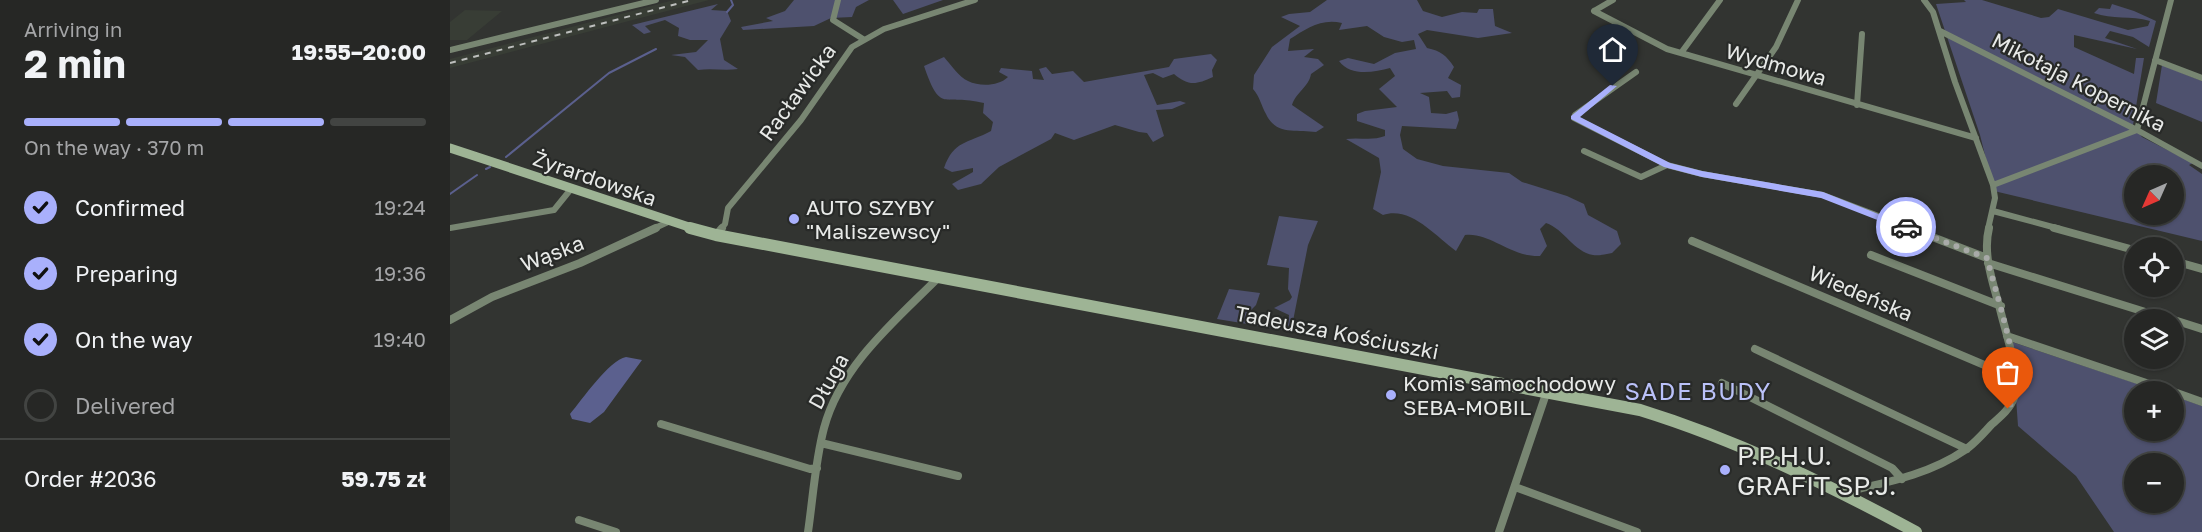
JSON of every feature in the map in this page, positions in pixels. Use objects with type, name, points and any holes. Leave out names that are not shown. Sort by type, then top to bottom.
[{"type":"main road","name":"Żyrardowska","points":[[450,148],[668,222],[729,238]]},
{"type":"main road","name":"Tadeusza Kościuszki","points":[[729,238],[1640,410],[1694,426],[1750,447],[1917,532]]},
{"type":"street","points":[[450,50],[656,0]]},
{"type":"street","points":[[838,0],[833,20],[863,39]]},
{"type":"street","name":"Racławicka","points":[[716,235],[725,224],[728,208],[825,89],[844,55],[863,39],[975,0]]},
{"type":"street","name":"Wydmowa","points":[[1613,0],[1594,11],[1667,49],[1976,138]]},
{"type":"street","points":[[1681,53],[1720,0]]},
{"type":"street","points":[[1736,104],[1776,47],[1798,0]]},
{"type":"street","points":[[1853,498],[1858,489],[1902,479],[1951,459],[1967,448],[2008,409],[2015,396],[2015,378],[2001,306],[1987,261],[1986,240],[1995,198],[1993,185],[1955,82],[1940,31],[1925,2],[1917,0]]},
{"type":"street","points":[[1993,185],[2138,130],[2170,0]]},
{"type":"street","name":"Mikołaja Kopernika","points":[[1940,31],[2138,130],[2202,166]]},
{"type":"street","points":[[1857,105],[1862,34]]},
{"type":"street","points":[[2155,60],[2202,78]]},
{"type":"street","points":[[1636,72],[1613,86],[1574,118],[1667,165],[1702,174],[1823,195],[1987,261],[2138,309]]},
{"type":"street","points":[[1584,151],[1641,177],[1667,165]]},
{"type":"street","points":[[450,228],[554,210],[571,189]]},
{"type":"street","points":[[1993,211],[2124,247]]},
{"type":"street","name":"Wąska","points":[[450,320],[478,302],[571,267],[668,222]]},
{"type":"street","name":"Wiedeńska","points":[[1692,241],[2015,378]]},
{"type":"street","points":[[1871,255],[2001,306]]},
{"type":"street","points":[[2184,264],[2202,269]]},
{"type":"street","name":"Długa","points":[[808,532],[821,443],[833,404],[867,351],[939,277]]},
{"type":"street","points":[[2184,324],[2202,329]]},
{"type":"street","points":[[2007,336],[2140,381]]},
{"type":"street","points":[[1755,349],[1967,448]]},
{"type":"street","points":[[1722,383],[1892,468],[1902,479]]},
{"type":"street","points":[[1499,532],[1547,391]]},
{"type":"street","points":[[2184,396],[2202,402]]},
{"type":"street","points":[[661,424],[810,468],[817,468]]},
{"type":"street","points":[[821,443],[958,476]]},
{"type":"street","points":[[1515,486],[1637,532]]},
{"type":"street","points":[[579,520],[616,532]]},
{"type":"shaded area","points":[[674,0],[709,0],[450,68],[450,59]]},
{"type":"shaded area","points":[[794,0],[869,0],[856,7],[852,17],[831,18],[814,26],[743,30],[741,27],[773,21],[766,18],[785,11]]},
{"type":"shaded area","points":[[893,0],[943,0],[903,14]]},
{"type":"shaded area","points":[[1327,0],[1417,0],[1423,11],[1442,17],[1462,12],[1477,13],[1479,9],[1493,9],[1495,26],[1512,33],[1478,38],[1427,30],[1418,34],[1427,48],[1440,52],[1448,59],[1454,67],[1448,78],[1461,85],[1460,97],[1452,98],[1447,91],[1420,93],[1429,97],[1431,113],[1446,114],[1457,111],[1459,120],[1456,129],[1402,126],[1400,135],[1403,149],[1417,159],[1443,166],[1509,173],[1522,182],[1567,196],[1584,204],[1588,215],[1617,231],[1621,244],[1612,253],[1593,255],[1580,250],[1558,230],[1546,223],[1540,229],[1547,246],[1540,256],[1519,253],[1474,235],[1465,235],[1456,251],[1413,218],[1393,213],[1383,215],[1373,209],[1381,172],[1379,158],[1346,139],[1385,136],[1385,130],[1357,121],[1357,114],[1397,107],[1379,89],[1395,76],[1390,68],[1363,72],[1350,69],[1339,61],[1348,58],[1374,64],[1395,53],[1416,49],[1414,40],[1402,42],[1384,37],[1367,26],[1339,30],[1342,23],[1334,22],[1314,25],[1290,39],[1288,51],[1314,49],[1304,57],[1318,59],[1324,65],[1311,74],[1292,105],[1324,127],[1316,132],[1281,129],[1275,126],[1253,89],[1254,75],[1272,47],[1300,26],[1281,17],[1310,12]]},
{"type":"shaded area","points":[[1982,0],[2041,18],[2049,17],[2058,9],[2128,30],[2148,26],[2150,21],[2143,19],[2094,13],[2099,8],[2110,9],[2112,4],[2156,21],[2149,47],[2133,37],[2110,31],[2105,38],[2137,49],[2074,35],[2074,47],[2134,74],[2136,58],[2144,58],[2133,125],[2142,137],[2193,163],[2189,165],[2202,174],[2202,241],[2135,225],[2184,225],[2184,165],[2124,165],[2124,222],[1994,191],[1980,135],[1936,4]]},
{"type":"shaded area","points":[[718,4],[711,10],[727,11],[731,21],[720,39],[724,60],[738,69],[698,70],[685,57],[671,55],[696,52],[708,40],[690,40],[678,36],[679,28],[665,20],[645,26],[651,32],[644,34],[632,25]]},
{"type":"shaded area","points":[[465,10],[502,11],[467,40],[450,40],[450,22]]},
{"type":"shaded area","points":[[1211,54],[1217,60],[1212,70],[1213,77],[1202,82],[1184,81],[1174,74],[1163,78],[1153,73],[1144,75],[1157,105],[1180,101],[1186,103],[1172,109],[1156,110],[1164,136],[1153,142],[1147,133],[1115,125],[1074,140],[1055,133],[1051,139],[999,167],[981,184],[958,190],[952,184],[973,172],[973,168],[952,172],[944,168],[957,147],[991,131],[993,122],[983,113],[984,103],[939,97],[924,66],[944,57],[965,79],[984,85],[995,84],[1008,77],[999,72],[1001,68],[1032,71],[1033,79],[1044,80],[1039,69],[1046,67],[1052,74],[1073,71],[1084,82],[1169,67],[1174,59]]},
{"type":"shaded area","points":[[2162,65],[2202,81],[2202,122],[2156,103]]},
{"type":"shaded area","points":[[1279,216],[1318,221],[1308,245],[1291,331],[1217,319],[1229,289],[1260,293],[1256,305],[1245,316],[1252,321],[1290,329],[1289,315],[1274,308],[1292,297],[1288,289],[1289,268],[1267,265]]},
{"type":"shaded area","points":[[2012,342],[2129,381],[2124,381],[2124,441],[2184,441],[2184,400],[2202,406],[2202,532],[2114,532],[2076,476],[2018,426]]},
{"type":"shaded area","points":[[626,357],[642,360],[604,412],[590,423],[572,419],[570,414],[596,381],[612,365]]},
{"type":"waterway","points":[[727,12],[733,5],[731,0]]},
{"type":"waterway","points":[[506,157],[609,73],[656,49]]},
{"type":"waterway","points":[[486,169],[490,167]]},
{"type":"waterway","points":[[450,194],[477,175]]},
{"type":"railway","points":[[450,63],[692,0]]},
{"type":"way so far","points":[[1906,227],[1987,258],[2001,306],[2015,378],[2015,396],[2008,409]]},
{"type":"place","name":"AUTO SZYBY \"Maliszewscy\"","points":[[794,219]]},
{"type":"place","name":"Komis samochodowy SEBA-MOBIL","points":[[1391,395]]},
{"type":"place","name":"P.P.H.U. GRAFIT SP.J.","points":[[1725,470]]},
{"type":"district","name":"SADE BUDY","points":[[1698,390]]},
{"type":"route","points":[[1613,86],[1574,118],[1667,165],[1702,174],[1823,195],[1906,227]]}]
